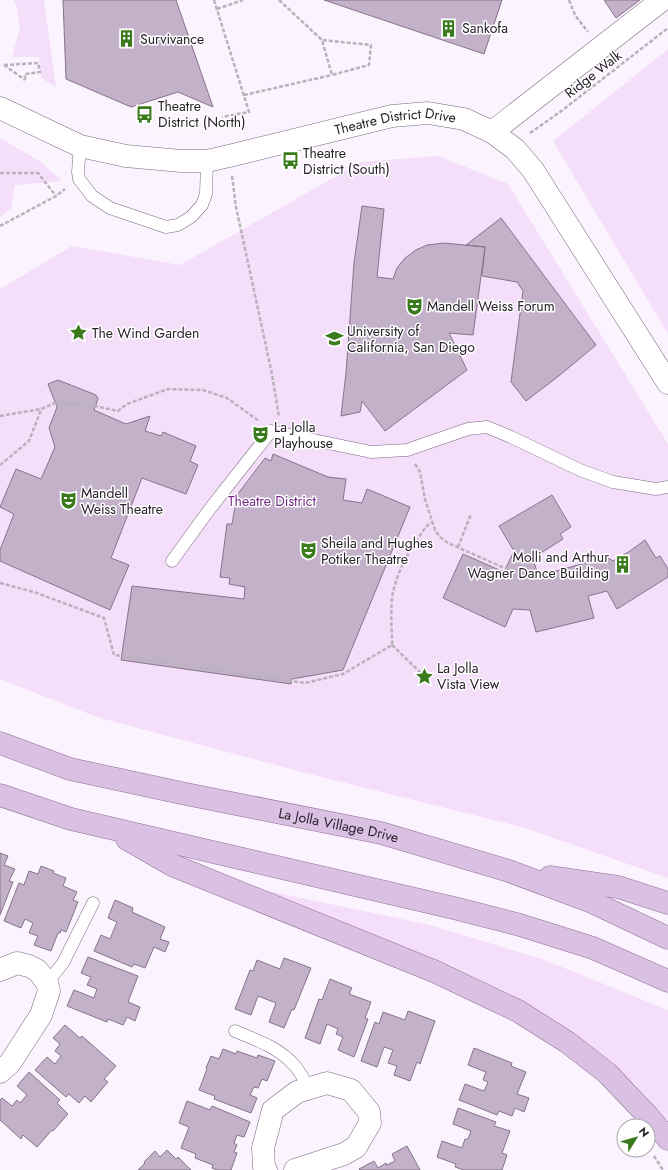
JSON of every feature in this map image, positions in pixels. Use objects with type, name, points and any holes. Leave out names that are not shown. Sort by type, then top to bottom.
[{"type":"main road","name":"La Jolla Village Drive","points":[[0,743],[70,769],[381,833],[509,871],[592,902],[668,938]]},
{"type":"main road","points":[[0,795],[71,819],[520,924],[593,948],[668,981]]},
{"type":"main road","points":[[106,827],[172,865],[436,972],[518,1011],[567,1042],[607,1073],[668,1139]]},
{"type":"main road","points":[[509,871],[618,887],[668,903]]},
{"type":"street","points":[[492,132],[662,0]]},
{"type":"street","name":"Theatre District Drive","points":[[0,108],[80,146],[126,156],[182,161],[207,161],[392,116],[428,113],[464,119],[492,132],[515,149],[533,170],[668,383]]},
{"type":"street","points":[[0,970],[17,963],[29,966],[36,970],[47,983],[49,991],[41,1015],[10,1063],[0,1072]]},
{"type":"street","points":[[266,1170],[264,1167],[263,1148],[272,1110],[297,1092],[327,1083],[351,1090],[369,1112],[370,1123],[356,1147],[344,1154],[295,1170]]},
{"type":"lane","points":[[80,146],[78,172],[79,179],[92,196],[110,208],[166,226],[178,225],[191,217],[202,205],[206,194],[207,161]]},
{"type":"lane","points":[[172,561],[209,510],[271,431],[371,452],[407,450],[468,429],[487,427],[580,470],[613,482],[656,489],[668,487]]},
{"type":"lane","points":[[47,983],[63,964],[93,903]]},
{"type":"lane","points":[[235,1031],[267,1044],[285,1055],[295,1066],[309,1088]]},
{"type":"path","points":[[214,0],[249,112],[222,117]]},
{"type":"path","points":[[217,9],[243,0]]},
{"type":"path","points":[[279,0],[322,40],[332,75]]},
{"type":"path","points":[[569,0],[575,15],[600,48]]},
{"type":"path","name":"Ridge Walk","points":[[528,134],[560,112],[668,28]]},
{"type":"path","points":[[244,94],[332,75],[369,65],[371,45],[322,40]]},
{"type":"path","points":[[38,63],[40,72],[25,74],[26,80],[4,65],[38,63]]},
{"type":"path","points":[[0,416],[41,409],[55,403],[95,406],[118,411],[128,404],[168,389],[203,390],[227,398],[271,431],[280,419],[272,374],[236,207],[232,172]]},
{"type":"path","points":[[0,173],[38,173],[56,196],[0,226]]},
{"type":"path","points":[[0,465],[29,441],[41,409]]},
{"type":"path","points":[[407,450],[420,472],[425,499],[432,522],[440,537],[458,548],[509,570]]},
{"type":"path","points":[[458,548],[471,514]]},
{"type":"path","points":[[424,676],[392,645],[393,593],[401,568],[426,526],[432,522]]},
{"type":"path","points":[[0,583],[34,592],[104,618],[114,655],[305,683],[343,674],[392,645]]},
{"type":"path","points":[[655,1158],[662,1170]]},
{"type":"green space","points":[[14,0],[44,0],[56,87],[41,78],[39,57],[12,57],[20,28]]},
{"type":"green space","points":[[668,49],[668,334],[553,141]]},
{"type":"green space","points":[[0,138],[41,162],[62,181],[15,185],[11,208],[0,217]]},
{"type":"green space","name":"Theatre District","points":[[438,156],[508,184],[668,444],[668,878],[522,827],[302,772],[97,717],[0,679],[0,289],[72,246],[180,265],[361,162]]},
{"type":"green space","points":[[259,889],[430,925],[542,959],[668,1010],[668,1120],[635,1084],[575,1035],[521,1000],[451,965],[256,891]]},
{"type":"building","name":"Survivance","points":[[63,0],[176,0],[213,107],[178,92],[131,107],[66,79]]},
{"type":"building","name":"Sankofa","points":[[324,0],[502,0],[484,54]]},
{"type":"building","points":[[604,0],[640,0],[616,18]]},
{"type":"building","name":"Mandell Weiss Forum","points":[[362,206],[384,209],[377,277],[393,279],[397,268],[405,258],[416,250],[427,245],[444,243],[485,247],[473,335],[449,333],[467,370],[385,431],[362,401],[360,412],[341,416],[346,373],[354,263]]},
{"type":"building","points":[[501,218],[596,345],[526,401],[511,382],[523,291],[517,282],[482,276],[485,247],[466,245]]},
{"type":"building","name":"Mandell Weiss Theatre","points":[[58,380],[96,395],[98,399],[94,410],[126,424],[150,416],[145,431],[161,436],[163,432],[196,446],[190,461],[198,465],[186,494],[142,478],[111,558],[129,565],[110,610],[0,561],[0,550],[14,514],[0,507],[16,469],[41,479],[55,447],[49,428],[57,407],[48,384]]},
{"type":"building","name":"Sheila and Hughes Potiker Theatre","points":[[273,454],[328,477],[346,479],[343,500],[362,503],[367,489],[410,507],[343,670],[292,679],[291,684],[121,660],[132,586],[244,599],[245,587],[229,584],[230,578],[220,577],[227,524],[232,524],[237,495],[265,458],[271,461]]},
{"type":"building","name":"Molli and Arthur Wagner Dance Building","points":[[552,495],[571,527],[560,534],[563,539],[533,558],[538,576],[607,557],[613,561],[645,540],[656,558],[660,556],[668,569],[668,577],[617,609],[607,591],[588,596],[594,618],[536,632],[530,610],[513,609],[505,627],[443,598],[463,554],[504,572],[514,551],[499,526]]},
{"type":"building","points":[[0,853],[8,856],[4,865],[15,869],[9,881],[13,882],[0,915]]},
{"type":"building","points":[[41,866],[66,878],[63,886],[77,892],[73,900],[78,902],[66,932],[61,930],[60,933],[58,933],[51,951],[34,945],[38,936],[29,933],[33,923],[25,919],[21,928],[4,921],[19,883],[24,885],[29,871],[38,874]]},
{"type":"building","points":[[115,900],[133,908],[132,912],[165,927],[160,939],[169,942],[165,952],[154,947],[145,968],[134,964],[132,967],[94,951],[101,935],[110,939],[117,922],[108,918]]},
{"type":"building","points":[[88,957],[138,976],[128,1002],[140,1007],[135,1021],[127,1017],[123,1025],[108,1019],[107,1022],[67,1006],[74,990],[94,998],[97,989],[87,985],[91,977],[81,973]]},
{"type":"building","points":[[284,958],[311,968],[294,1010],[292,1009],[284,1028],[269,1022],[276,1003],[258,996],[251,1015],[235,1009],[250,970],[253,971],[257,960],[280,969]]},
{"type":"building","points":[[330,979],[352,988],[349,994],[371,1002],[365,1018],[368,1019],[354,1057],[338,1050],[343,1037],[336,1034],[338,1029],[327,1024],[320,1044],[305,1038],[319,999],[322,1000]]},
{"type":"building","points":[[408,1011],[435,1021],[420,1064],[417,1062],[410,1081],[394,1075],[397,1066],[388,1063],[393,1050],[384,1047],[377,1067],[361,1061],[375,1022],[379,1024],[383,1012],[405,1020]]},
{"type":"building","points":[[65,1025],[80,1038],[82,1036],[116,1066],[104,1079],[108,1082],[91,1102],[85,1096],[79,1103],[69,1094],[66,1097],[35,1070],[47,1057],[55,1064],[61,1056],[55,1051],[60,1044],[53,1038]]},
{"type":"building","points":[[474,1048],[512,1063],[511,1066],[526,1072],[517,1094],[529,1098],[524,1112],[515,1108],[512,1116],[499,1111],[497,1115],[459,1100],[465,1084],[484,1091],[488,1082],[483,1080],[486,1072],[468,1065]]},
{"type":"building","points":[[223,1049],[236,1054],[237,1051],[257,1058],[258,1055],[275,1061],[267,1081],[262,1079],[258,1088],[254,1087],[250,1095],[257,1098],[251,1113],[214,1099],[215,1096],[199,1090],[211,1056],[219,1059]]},
{"type":"building","points":[[29,1072],[60,1100],[57,1103],[68,1114],[37,1147],[23,1135],[21,1139],[0,1120],[0,1100],[2,1098],[12,1106],[17,1100],[20,1103],[27,1095],[17,1086]]},
{"type":"building","points":[[187,1101],[210,1110],[212,1106],[250,1122],[244,1137],[237,1135],[234,1143],[237,1145],[234,1152],[237,1153],[231,1170],[217,1170],[212,1168],[213,1165],[195,1158],[196,1154],[181,1148],[189,1127],[179,1123]]},
{"type":"building","points":[[458,1108],[496,1122],[494,1126],[510,1131],[502,1153],[507,1155],[502,1170],[464,1170],[455,1167],[456,1164],[437,1157],[442,1141],[462,1148],[465,1139],[468,1139],[471,1131],[453,1124]]},
{"type":"building","points":[[407,1146],[420,1170],[359,1169],[374,1161],[378,1168],[386,1163],[387,1165],[395,1161],[392,1154]]},
{"type":"building","points":[[167,1150],[176,1159],[178,1157],[191,1170],[138,1170],[155,1151],[160,1157]]},
{"type":"place","name":"Sankofa","points":[[449,28]]},
{"type":"place","name":"Survivance","points":[[127,39]]},
{"type":"place","name":"Theatre District (North)","points":[[145,114]]},
{"type":"place","name":"Theatre District (South)","points":[[290,161]]},
{"type":"place","name":"Mandell Weiss Forum","points":[[414,306]]},
{"type":"place","name":"The Wind Garden","points":[[79,333]]},
{"type":"place","name":"University of California, San Diego","points":[[334,339]]},
{"type":"place","name":"La Jolla Playhouse","points":[[261,435]]},
{"type":"place","name":"Mandell Weiss Theatre","points":[[68,501]]},
{"type":"place","name":"Sheila and Hughes Potiker Theatre","points":[[308,551]]},
{"type":"place","name":"Molli and Arthur Wagner Dance Building","points":[[622,565]]},
{"type":"place","name":"La Jolla Vista View","points":[[424,676]]}]
